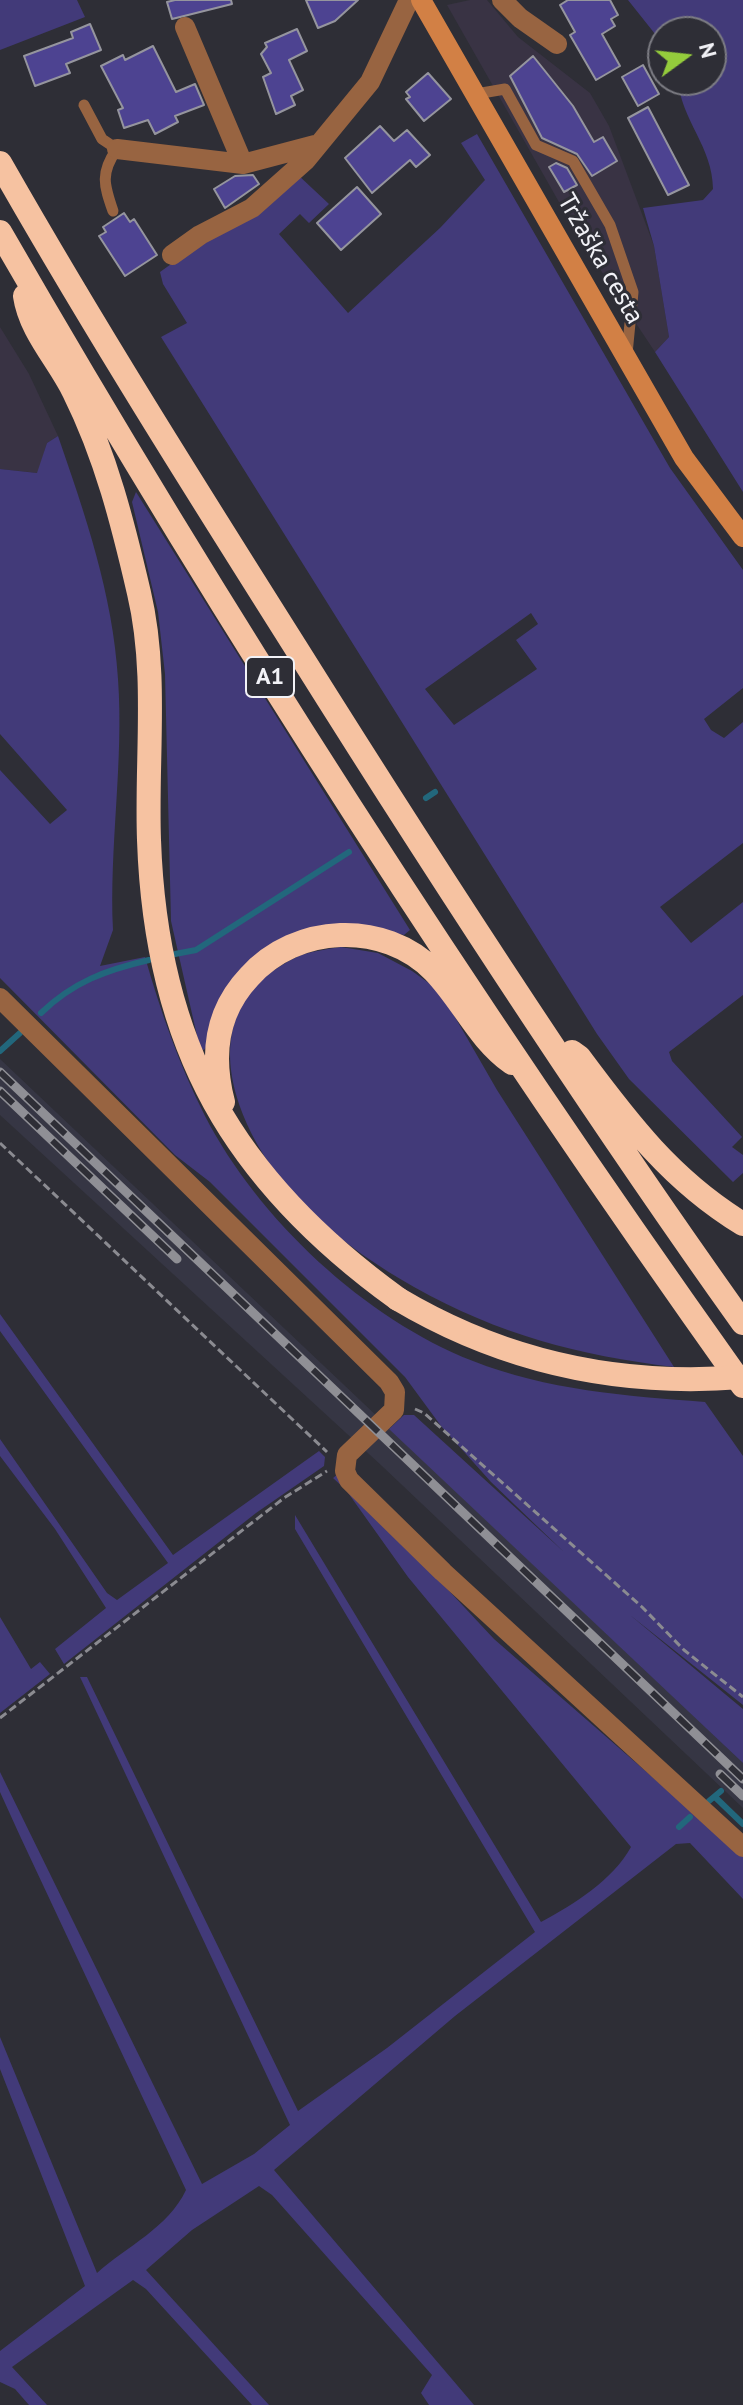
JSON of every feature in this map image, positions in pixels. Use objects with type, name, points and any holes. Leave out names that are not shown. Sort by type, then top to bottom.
[{"type":"highway","name":"A1","points":[[0,163],[186,474],[546,1036],[743,1323]]},
{"type":"highway","name":"A1","points":[[0,232],[246,638],[530,1076],[743,1386]]},
{"type":"highway","points":[[22,270],[26,302],[39,333],[84,414],[121,517],[144,615],[149,681],[149,842],[161,954],[190,1055],[238,1141],[300,1219],[342,1259],[398,1299],[448,1328],[512,1353],[555,1365],[663,1379],[743,1377]]},
{"type":"highway","points":[[238,1141],[217,1077],[216,1055],[223,1017],[233,998],[258,966],[276,953],[315,938],[339,934],[369,937],[416,957],[446,984],[491,1048],[530,1076]]},
{"type":"highway","points":[[546,1036],[579,1057],[638,1136],[662,1162],[689,1187],[743,1224]]},
{"type":"main road","name":"Tržaška cesta","points":[[421,0],[684,458],[743,537]]},
{"type":"street","points":[[172,255],[200,235],[252,208],[287,179],[350,110],[370,82],[409,0]]},
{"type":"street","points":[[502,0],[520,18],[557,44]]},
{"type":"street","points":[[185,27],[243,164]]},
{"type":"street","points":[[117,149],[243,164],[315,145]]},
{"type":"street","points":[[0,998],[389,1382],[397,1401],[387,1419],[352,1447],[344,1462],[349,1480],[443,1572],[743,1847]]},
{"type":"lane","points":[[476,94],[505,89],[536,145],[573,161],[610,225],[633,292],[627,358]]},
{"type":"lane","points":[[84,105],[102,139],[117,149],[105,165],[103,181],[113,211]]},
{"type":"path","points":[[0,1143],[328,1452],[344,1462],[284,1498],[0,1718]]},
{"type":"path","points":[[397,1401],[424,1413],[642,1607],[684,1650],[743,1697]]},
{"type":"shaded area","points":[[0,0],[77,0],[85,17],[0,50]]},
{"type":"shaded area","points":[[487,0],[518,37],[590,93],[609,126],[654,246],[669,337],[655,352],[580,239],[447,5]]},
{"type":"shaded area","points":[[628,0],[743,0],[743,492],[655,352],[669,337],[654,246],[643,208],[703,200],[713,189],[708,160],[681,96],[727,96],[727,16],[647,16],[647,24]]},
{"type":"shaded area","points":[[477,134],[670,468],[743,570],[743,688],[704,719],[711,730],[724,738],[743,722],[743,843],[660,907],[691,943],[743,902],[743,995],[669,1052],[672,1061],[742,1137],[732,1147],[743,1155],[743,1173],[733,1182],[629,1079],[597,1034],[161,337],[187,323],[163,284],[160,272],[297,174],[329,204],[309,223],[300,214],[279,234],[348,313],[440,228],[485,180],[461,143]],"holes":[[[531,613],[538,624],[516,640],[537,669],[454,725],[425,689]]]},
{"type":"shaded area","points":[[0,327],[29,374],[58,436],[47,443],[38,473],[0,469]]},
{"type":"shaded area","points":[[58,436],[88,525],[104,586],[118,679],[113,930],[100,966],[145,957],[187,1078],[227,1154],[285,1228],[355,1292],[433,1343],[501,1371],[587,1390],[705,1402],[743,1456],[743,1705],[630,1615],[743,1709],[743,1763],[389,1429],[404,1415],[414,1415],[564,1552],[491,1482],[441,1426],[405,1377],[210,1182],[175,1155],[0,978],[0,770],[50,824],[67,810],[0,734],[0,469],[37,473],[47,443]]},
{"type":"shaded area","points":[[136,492],[410,930],[404,935],[381,930],[295,935],[204,1050],[200,1049],[171,921],[165,674],[158,612],[132,502]]},
{"type":"shaded area","points":[[341,947],[378,953],[412,971],[440,991],[497,1090],[674,1367],[572,1349],[508,1330],[446,1304],[401,1280],[350,1246],[315,1217],[288,1188],[264,1155],[245,1119],[233,1082],[230,1045],[239,1011],[261,980],[299,956]]},
{"type":"shaded area","points":[[0,1059],[743,1763],[743,1808],[382,1466],[0,1115]]},
{"type":"shaded area","points":[[0,1314],[173,1555],[319,1451],[325,1457],[324,1466],[256,1513],[64,1664],[55,1649],[106,1608],[55,1529],[0,1456],[0,1439],[107,1593],[117,1600],[168,1563],[0,1331]]},
{"type":"shaded area","points":[[339,1473],[494,1639],[743,1856],[743,1899],[690,1843],[676,1844],[455,2016],[274,2170],[474,2405],[429,2405],[421,2393],[432,2375],[272,2195],[259,2186],[192,2230],[146,2270],[269,2405],[252,2405],[146,2289],[133,2280],[12,2367],[47,2405],[29,2405],[15,2389],[0,2382],[0,2351],[85,2286],[0,2069],[0,2037],[97,2273],[158,2226],[186,2190],[0,1792],[0,1772],[202,2184],[254,2154],[290,2125],[80,1677],[87,1677],[298,2111],[387,2048],[535,1932],[295,1529],[295,1515],[541,1922],[579,1900],[603,1881],[631,1847],[408,1577],[346,1490],[333,1478]]},
{"type":"shaded area","points":[[0,1617],[31,1669],[40,1662],[50,1674],[0,1713]]},
{"type":"building","points":[[231,0],[232,4],[172,19],[167,2]]},
{"type":"building","points":[[306,0],[358,0],[335,21],[318,28]]},
{"type":"building","points":[[568,0],[610,0],[618,15],[611,19],[615,26],[602,34],[620,66],[596,80],[570,35],[575,32],[560,5]]},
{"type":"building","points":[[90,24],[101,50],[66,64],[70,73],[35,86],[24,56],[73,38],[71,32]]},
{"type":"building","points":[[297,29],[307,51],[289,60],[303,90],[291,96],[295,105],[276,114],[263,77],[271,73],[261,54],[267,47],[265,43]]},
{"type":"building","points":[[153,46],[176,92],[195,84],[204,105],[175,116],[178,122],[155,134],[148,120],[124,128],[118,110],[123,108],[101,66],[123,55],[125,60]]},
{"type":"building","points":[[533,56],[573,106],[594,142],[603,137],[617,161],[592,176],[577,154],[542,138],[510,76]]},
{"type":"building","points":[[643,65],[647,72],[647,96],[656,96],[638,106],[622,77]]},
{"type":"building","points":[[428,73],[451,99],[424,121],[406,99],[410,97],[406,92]]},
{"type":"building","points":[[648,107],[689,185],[668,195],[628,118]]},
{"type":"building","points":[[380,126],[394,141],[407,130],[430,155],[416,167],[410,160],[372,193],[345,158]]},
{"type":"building","points":[[556,163],[567,168],[577,185],[564,192],[549,167]]},
{"type":"building","points":[[253,175],[259,184],[225,208],[214,189],[235,176]]},
{"type":"building","points":[[357,187],[381,214],[341,250],[317,223]]},
{"type":"building","points":[[124,213],[130,222],[134,219],[157,255],[125,276],[99,236],[106,232],[103,227]]},
{"type":"waterway","points":[[426,798],[435,792]]},
{"type":"waterway","points":[[175,954],[196,950],[349,852]]},
{"type":"waterway","points":[[41,1013],[78,985],[118,968],[149,960]]},
{"type":"waterway","points":[[0,1051],[20,1033]]},
{"type":"waterway","points":[[709,1801],[721,1791]]},
{"type":"waterway","points":[[715,1797],[743,1824]]},
{"type":"waterway","points":[[679,1827],[690,1817]]},
{"type":"railway","points":[[0,1072],[743,1779]]},
{"type":"railway","points":[[0,1091],[177,1259]]},
{"type":"railway","points":[[720,1774],[743,1796]]}]
